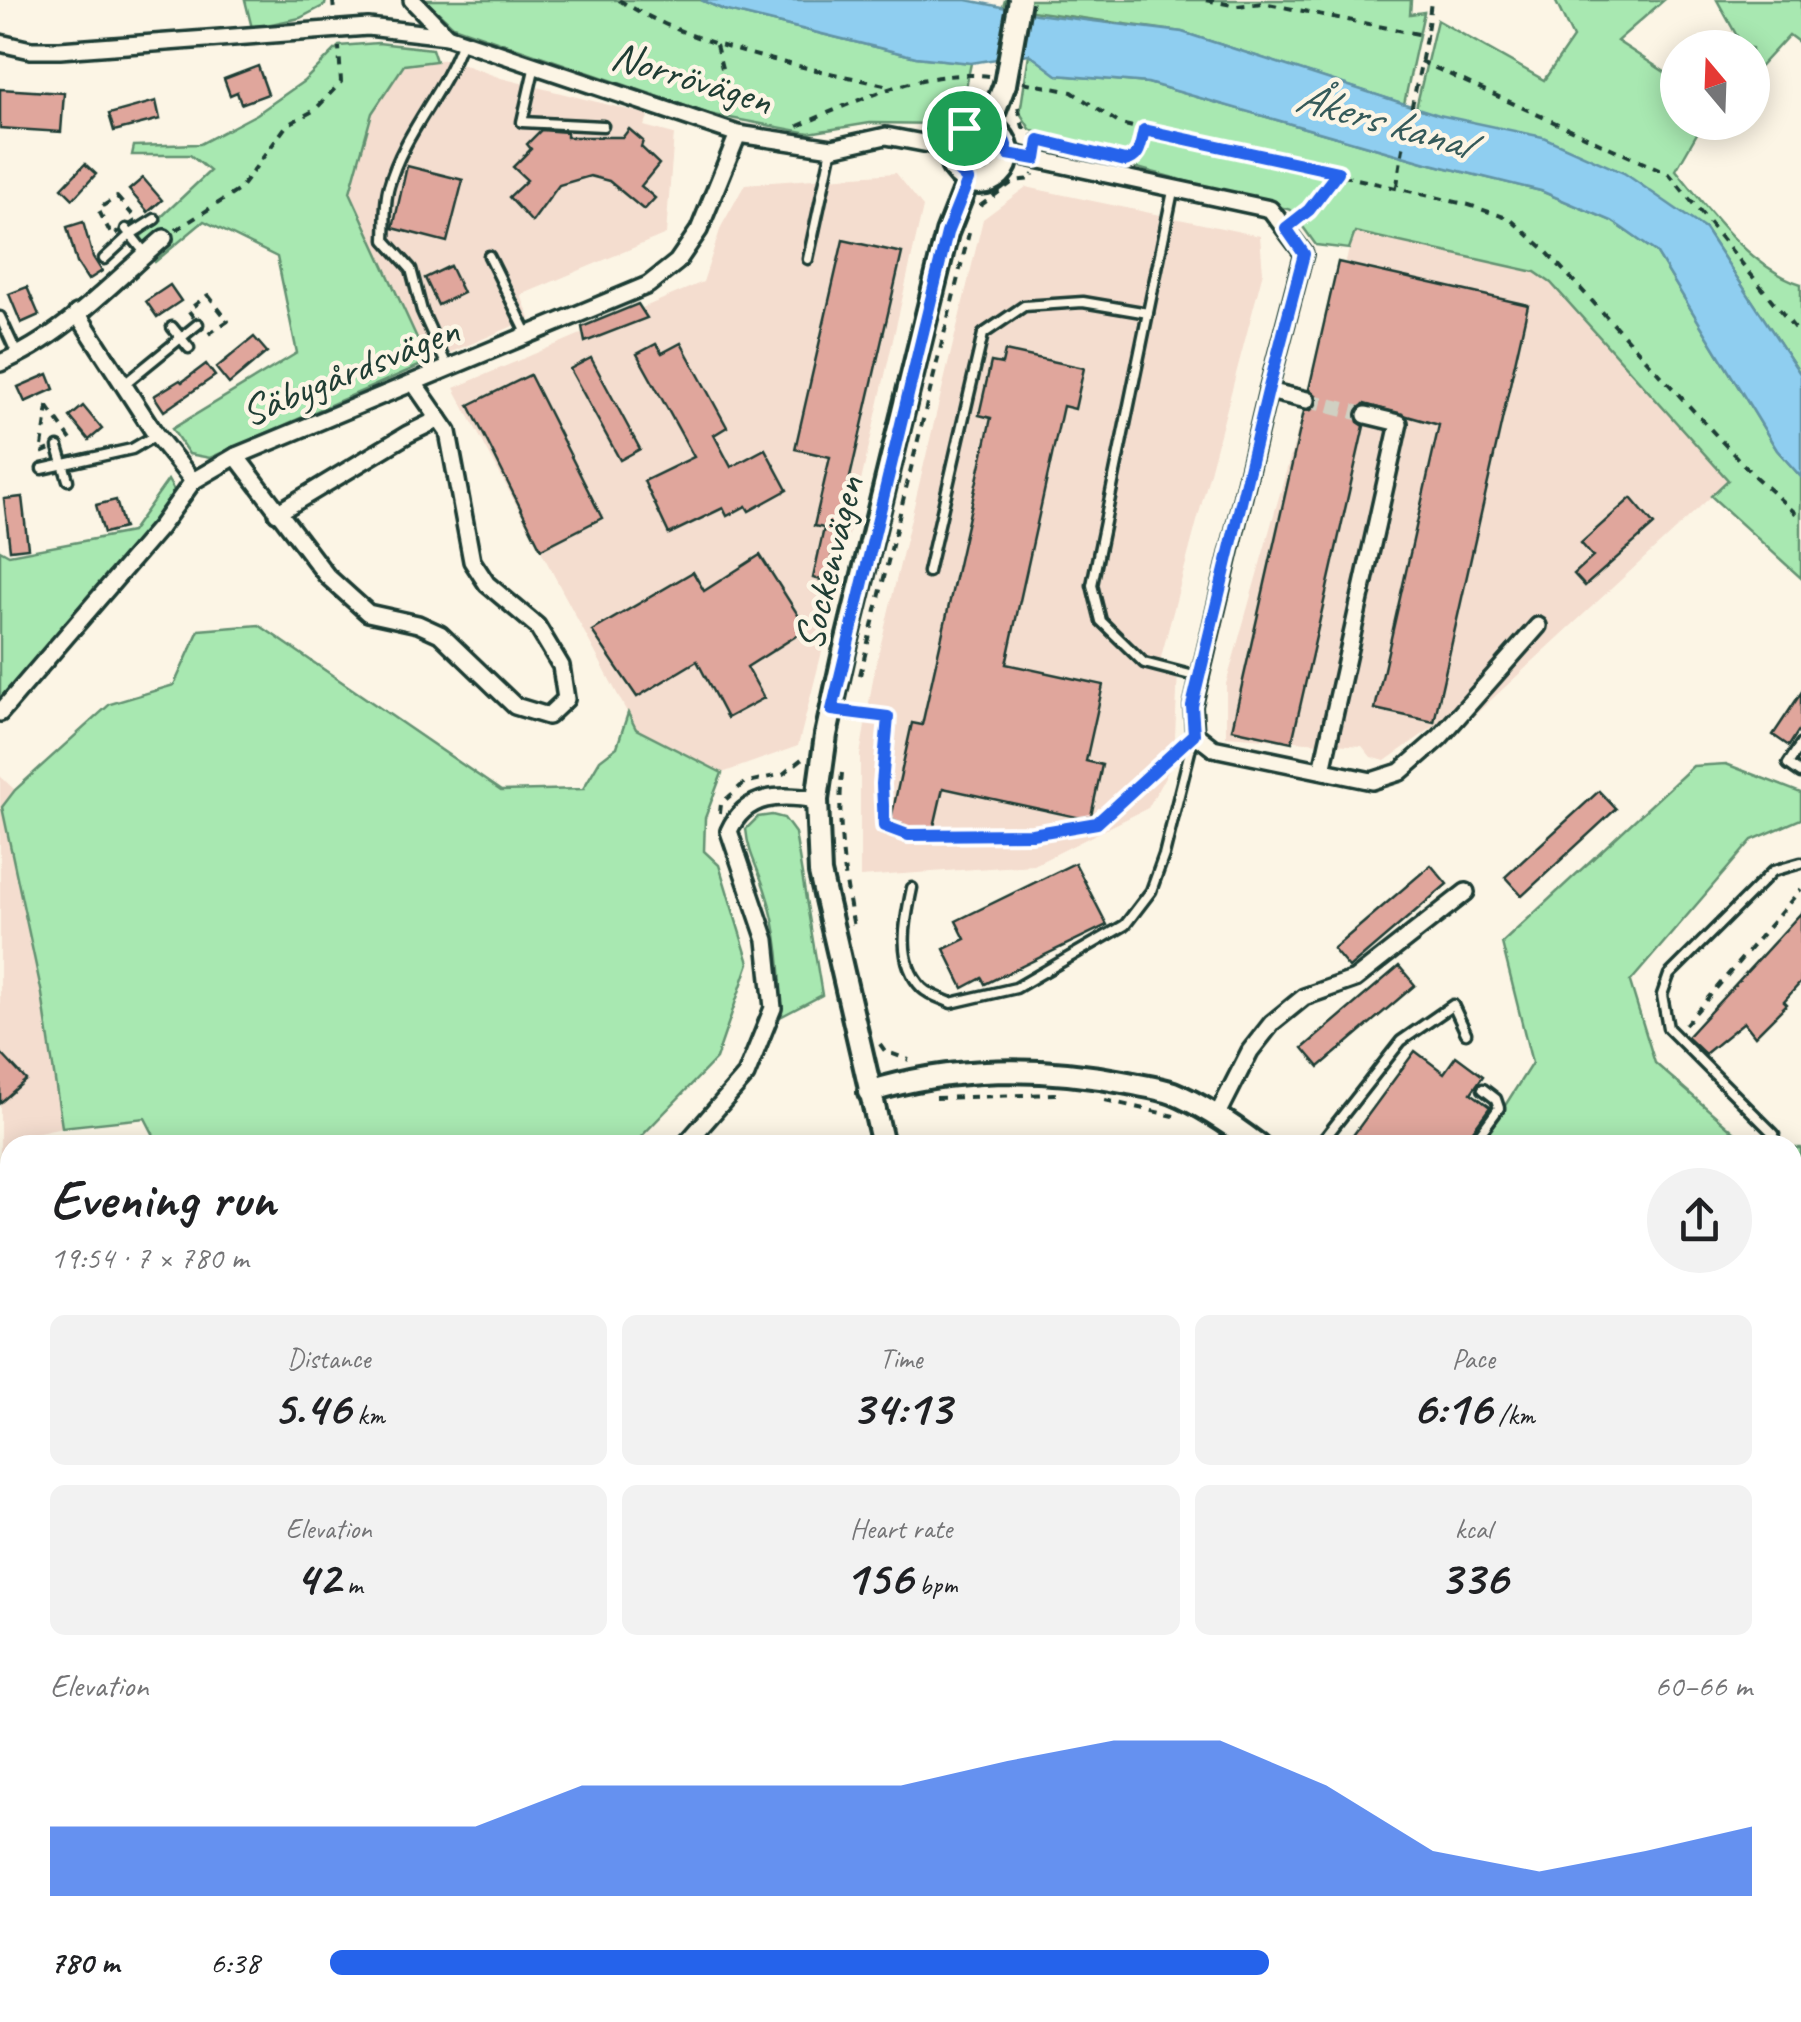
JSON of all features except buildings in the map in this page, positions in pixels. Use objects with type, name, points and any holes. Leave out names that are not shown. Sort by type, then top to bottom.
[{"type":"street","points":[[412,0],[455,39]]},
{"type":"street","points":[[989,126],[1020,0]]},
{"type":"street","name":"Norrövägen","points":[[0,43],[31,50],[60,50],[368,26],[455,39],[738,134],[832,148],[886,136],[950,148]]},
{"type":"street","points":[[974,125],[989,126],[1006,141],[1004,170],[984,182],[968,180],[952,165],[950,148],[962,130],[974,125]]},
{"type":"street","name":"Säbygårdsvägen","points":[[0,713],[160,527],[194,481],[236,456],[648,286],[677,262],[699,230],[738,134]]},
{"type":"street","points":[[1008,154],[1270,209],[1304,254],[1192,706],[1194,734],[1213,748],[1372,781],[1400,772],[1440,737],[1538,626]]},
{"type":"street","name":"Sockenvägen","points":[[881,1135],[820,873],[817,800],[832,710],[947,233],[968,180]]},
{"type":"street","points":[[0,363],[18,356],[77,313],[164,238]]},
{"type":"street","points":[[77,313],[156,435],[194,481]]},
{"type":"street","points":[[236,456],[327,576],[368,613],[418,624],[440,634],[515,706],[548,716],[566,699],[561,666],[536,626],[487,584],[472,561],[448,432],[414,383]]},
{"type":"street","points":[[1268,391],[1306,400]]},
{"type":"street","points":[[1322,770],[1398,423],[1366,414]]},
{"type":"street","points":[[277,512],[408,434],[440,420]]},
{"type":"street","points":[[695,1135],[746,1075],[773,1008],[766,940],[729,830],[736,816],[761,798],[791,796],[817,800]]},
{"type":"street","points":[[1216,1118],[1250,1051],[1272,1022],[1304,997],[1354,980],[1466,892]]},
{"type":"street","points":[[870,1092],[928,1078],[1023,1071],[1088,1075],[1172,1092],[1242,1135]]},
{"type":"lane","points":[[448,368],[422,311],[411,269],[386,240],[388,189],[411,131],[452,71],[455,39]]},
{"type":"lane","points":[[535,65],[522,122],[603,126]]},
{"type":"lane","points":[[808,259],[832,148]]},
{"type":"lane","points":[[1173,191],[1092,584],[1101,621],[1144,663],[1200,678]]},
{"type":"lane","points":[[104,259],[128,231],[156,220]]},
{"type":"lane","points":[[128,231],[146,254]]},
{"type":"lane","points":[[489,256],[528,336]]},
{"type":"lane","points":[[928,572],[982,334],[1024,306],[1082,302],[1148,314]]},
{"type":"lane","points":[[0,317],[18,356]]},
{"type":"lane","points":[[123,385],[198,324]]},
{"type":"lane","points":[[172,327],[189,348]]},
{"type":"lane","points":[[42,470],[132,449],[156,435]]},
{"type":"lane","points":[[58,447],[68,480]]},
{"type":"lane","points":[[832,710],[888,717],[882,784],[884,826],[908,835],[1032,834],[1097,823],[1194,734]]},
{"type":"lane","points":[[912,888],[904,926],[906,958],[923,989],[951,1004],[1016,988],[1126,926],[1151,891],[1164,855],[1194,734]]},
{"type":"lane","points":[[1801,744],[1788,764],[1801,774]]},
{"type":"lane","points":[[1774,1134],[1668,1028],[1662,995],[1669,975],[1773,871],[1801,863]]},
{"type":"lane","points":[[1327,1135],[1400,1041],[1453,1005],[1466,1033]]},
{"type":"lane","points":[[1479,1135],[1499,1108],[1496,1098],[1483,1089]]},
{"type":"path","points":[[619,0],[643,15],[716,45],[889,86]]},
{"type":"path","points":[[1206,0],[1238,6],[1263,3],[1428,36]]},
{"type":"path","points":[[1398,186],[1432,0]]},
{"type":"path","points":[[164,238],[239,190],[286,125],[315,110],[341,82],[338,30]]},
{"type":"path","points":[[716,45],[730,103],[717,126]]},
{"type":"path","points":[[1420,61],[1670,175],[1801,336]]},
{"type":"path","points":[[790,144],[797,126],[889,86],[944,76],[1002,80],[1072,92],[1110,120],[1144,130],[1398,186],[1510,219],[1543,248],[1753,476],[1801,518]]},
{"type":"path","points":[[1018,106],[1023,127],[1030,136],[1059,145]]},
{"type":"path","points":[[1125,161],[1138,154],[1144,130]]},
{"type":"path","points":[[860,676],[974,217],[980,205],[995,193],[1014,181],[1032,179],[1036,159]]},
{"type":"path","points":[[1286,228],[1309,210],[1338,172]]},
{"type":"path","points":[[116,197],[136,220],[128,231],[112,236],[98,209],[116,197]]},
{"type":"path","points":[[48,407],[71,440],[58,447],[41,453],[48,407]]},
{"type":"path","points":[[844,756],[840,794],[847,890],[854,927]]},
{"type":"path","points":[[720,824],[720,804],[744,783],[783,774]]},
{"type":"path","points":[[1675,1036],[1801,888]]},
{"type":"path","points":[[876,1038],[884,1052],[921,1062],[930,1097],[1060,1094]]},
{"type":"path","points":[[1095,1098],[1180,1118]]},
{"type":"shaded area","points":[[448,59],[501,78],[649,115],[644,126],[674,134],[666,234],[521,295],[530,319],[428,362],[350,192],[372,113],[404,65]]},
{"type":"shaded area","points":[[896,173],[923,207],[798,746],[722,773],[636,729],[454,388],[703,282],[721,227],[745,184]]},
{"type":"shaded area","points":[[1026,187],[1260,236],[1263,272],[1160,661],[1178,670],[1174,760],[1148,808],[1034,865],[860,877],[860,755],[875,668],[983,219]]},
{"type":"shaded area","points":[[1354,232],[1534,272],[1551,283],[1729,480],[1452,736],[1439,723],[1385,761],[1371,757],[1362,746],[1226,736],[1226,684]]},
{"type":"shaded area","points":[[0,776],[15,790],[2,807],[42,994],[62,1127],[26,1135],[0,1135]]},
{"type":"green space","points":[[245,0],[326,0],[325,5],[300,18],[252,28]]},
{"type":"green space","points":[[425,0],[701,0],[724,10],[916,57],[971,63],[961,111],[946,124],[870,123],[809,133],[709,114],[453,26]]},
{"type":"green space","points":[[1005,0],[1411,0],[1410,14],[1424,12],[1404,104],[1182,32],[1003,7]]},
{"type":"green space","points":[[1555,0],[1664,0],[1617,41],[1660,69],[1660,140],[1693,140],[1676,170],[1748,251],[1782,276],[1801,284],[1801,375],[1705,229],[1416,108],[1437,20],[1544,80],[1573,38]]},
{"type":"green space","points":[[1717,0],[1801,0],[1801,44],[1789,35],[1770,56],[1770,30],[1734,30]]},
{"type":"green space","points":[[378,43],[432,49],[436,61],[404,65],[372,113],[350,192],[428,362],[210,458],[189,454],[172,429],[297,353],[277,257],[204,221],[155,262],[139,238],[210,171],[190,155],[132,155],[134,146],[200,144],[257,114],[304,81],[339,46]]},
{"type":"green space","points":[[1029,54],[1058,75],[1148,83],[1427,163],[1541,191],[1612,221],[1656,252],[1777,450],[1801,477],[1801,578],[1711,496],[1728,480],[1551,283],[1535,272],[1355,232],[1349,249],[1316,245],[1291,210],[1068,149],[1030,129],[1020,113]]},
{"type":"green space","points":[[168,480],[176,494],[0,700],[0,550],[9,555],[131,532]]},
{"type":"green space","points":[[259,625],[501,791],[583,789],[600,760],[617,747],[628,713],[636,729],[722,773],[705,818],[704,851],[719,865],[749,963],[716,1059],[643,1135],[154,1135],[145,1118],[62,1127],[42,994],[2,807],[15,790],[110,704],[174,685],[199,630]]},
{"type":"green space","points":[[1726,764],[1801,793],[1801,819],[1752,840],[1630,982],[1655,1063],[1738,1135],[1486,1135],[1532,1063],[1502,943],[1693,766]]},
{"type":"green space","points":[[758,817],[784,818],[795,833],[822,995],[782,1016],[773,921],[746,829]]},
{"type":"water","name":"Åkers kanal","points":[[701,0],[967,0],[1036,14],[1182,32],[1439,115],[1543,137],[1624,173],[1705,229],[1801,375],[1801,477],[1777,450],[1656,252],[1612,221],[1541,191],[1427,163],[1148,83],[1057,75],[1029,54],[971,63],[916,57],[724,10]]},
{"type":"tunnel","points":[[1307,400],[1366,415]]},
{"type":"route","points":[[989,126],[1006,141],[1008,154],[1036,159],[1039,140],[1125,161],[1133,159],[1144,130],[1338,172],[1309,210],[1286,228],[1304,254],[1192,706],[1194,734],[1097,823],[1032,834],[908,835],[884,826],[882,784],[888,717],[832,710],[947,233],[968,180],[955,170],[950,154],[954,137],[964,128],[989,126]]}]
